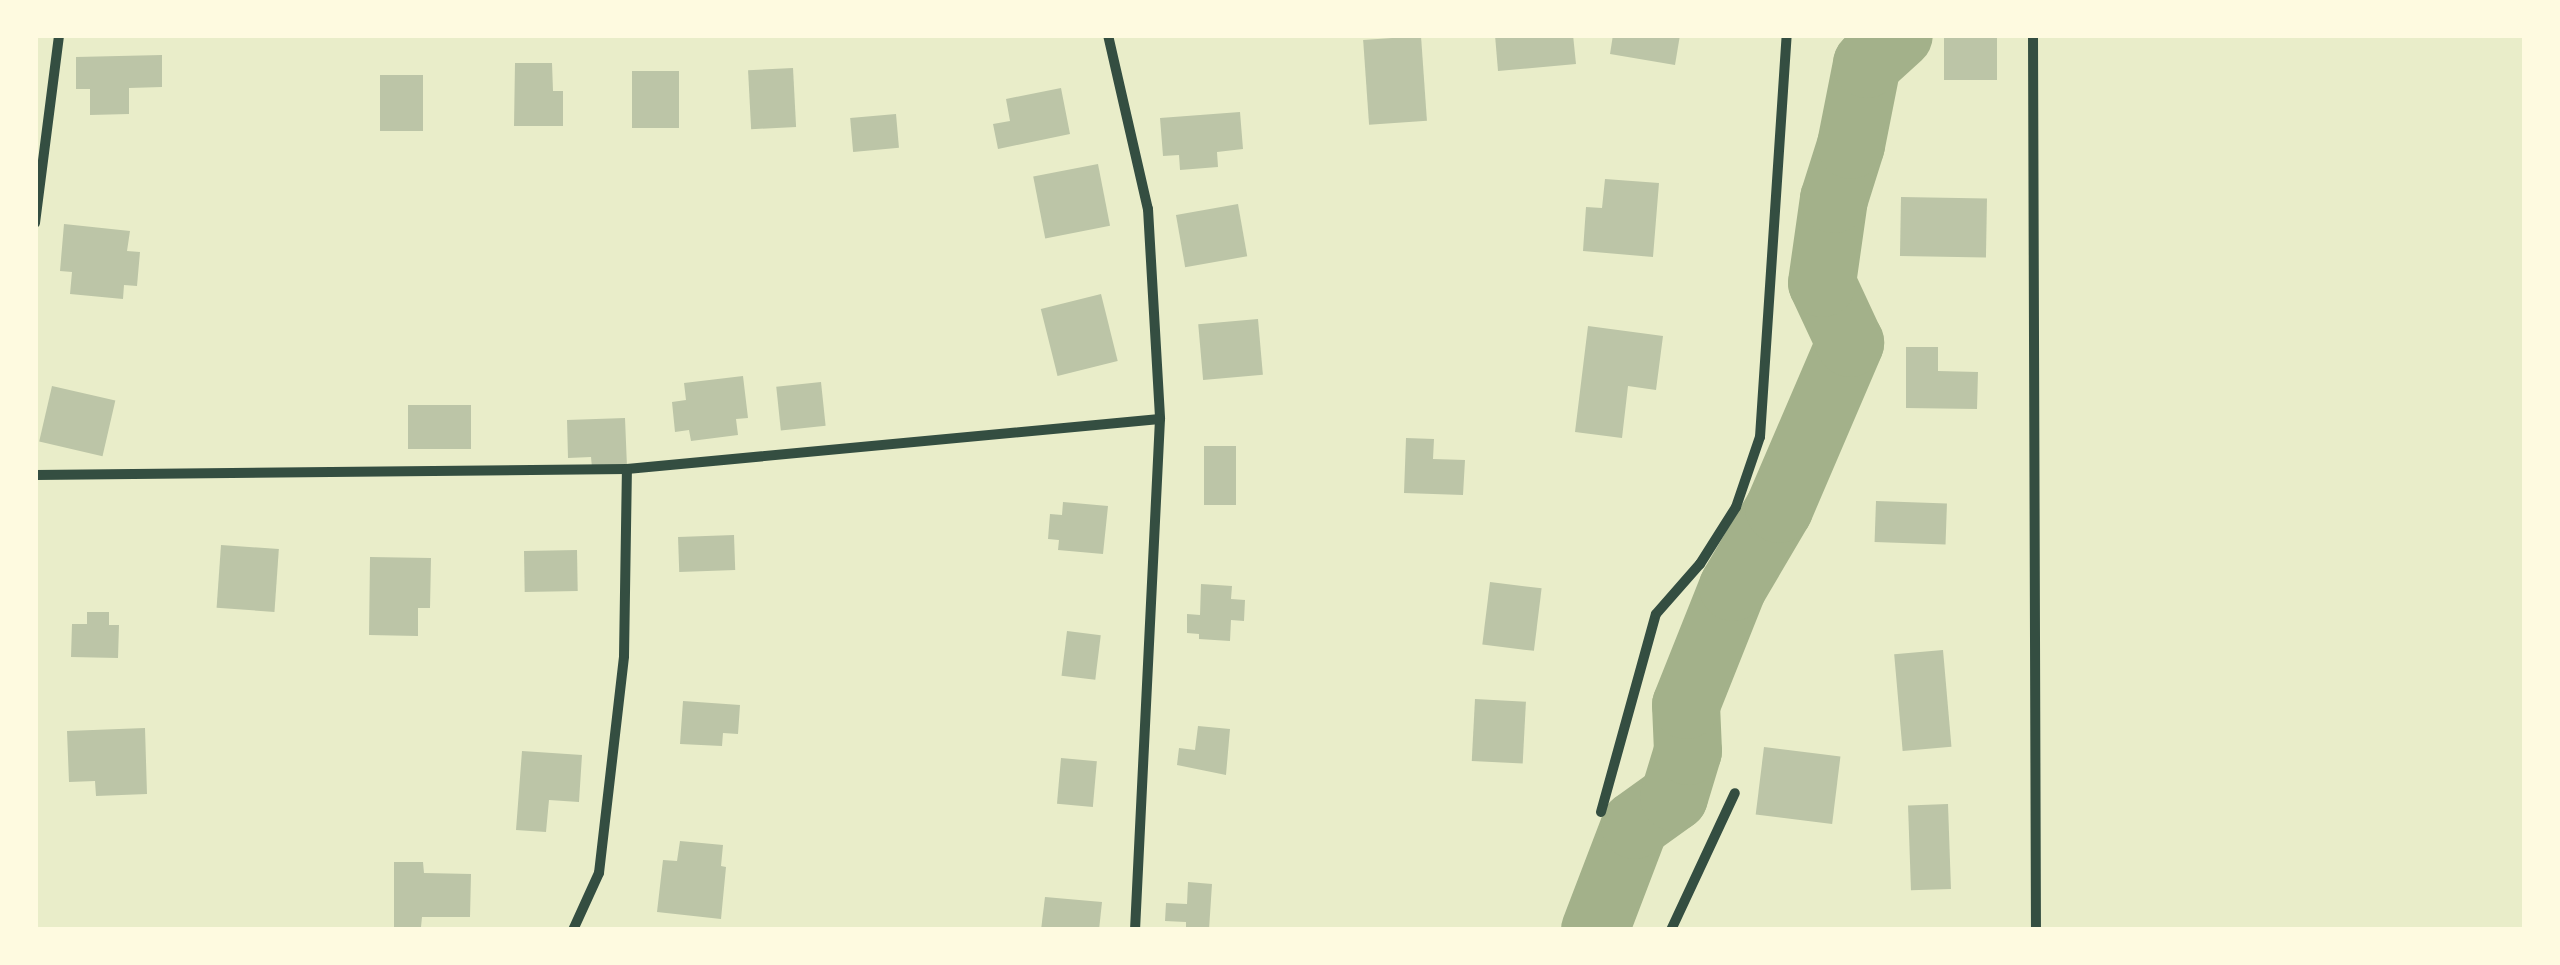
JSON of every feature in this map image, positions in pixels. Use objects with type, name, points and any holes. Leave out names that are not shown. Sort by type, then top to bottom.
[{"type":"street","points":[[35,224],[59,35]]},
{"type":"street","points":[[1108,35],[1148,209],[1160,418],[1135,930]]},
{"type":"street","points":[[1601,812],[1656,614],[1700,564],[1736,507],[1760,436],[1787,35]]},
{"type":"street","points":[[2033,35],[2036,930]]},
{"type":"street","points":[[35,475],[628,470],[1160,418]]},
{"type":"street","points":[[573,930],[600,874],[624,656],[628,470]]},
{"type":"street","points":[[1671,930],[1736,793]]},
{"type":"building","points":[[1495,35],[1573,35],[1576,64],[1498,71]]},
{"type":"building","points":[[1613,35],[1680,35],[1675,65],[1610,54]]},
{"type":"building","points":[[1944,35],[1997,35],[1997,80],[1944,80]]},
{"type":"building","points":[[1421,36],[1427,121],[1369,125],[1363,40]]},
{"type":"building","points":[[162,55],[162,87],[129,88],[129,114],[90,115],[90,89],[76,89],[76,57]]},
{"type":"building","points":[[515,63],[552,63],[553,91],[563,91],[563,126],[514,126]]},
{"type":"building","points":[[793,68],[796,127],[751,129],[748,70]]},
{"type":"building","points":[[632,71],[679,71],[679,128],[632,128]]},
{"type":"building","points":[[380,75],[423,75],[423,131],[380,131]]},
{"type":"building","points":[[1061,88],[1070,134],[998,149],[993,124],[1010,121],[1006,99]]},
{"type":"building","points":[[1240,112],[1243,149],[1217,152],[1218,167],[1180,170],[1179,155],[1163,156],[1160,118]]},
{"type":"building","points":[[896,114],[899,148],[853,152],[850,118]]},
{"type":"building","points":[[1098,164],[1110,226],[1045,238],[1033,177]]},
{"type":"building","points":[[1605,179],[1659,183],[1653,257],[1583,251],[1586,207],[1602,208]]},
{"type":"building","points":[[1901,197],[1987,199],[1986,257],[1900,256]]},
{"type":"building","points":[[1238,204],[1247,256],[1185,267],[1176,215]]},
{"type":"building","points":[[64,224],[130,231],[127,251],[140,252],[137,286],[124,285],[123,299],[70,294],[72,272],[60,271]]},
{"type":"building","points":[[1101,294],[1118,361],[1058,376],[1041,309]]},
{"type":"building","points":[[1258,319],[1263,375],[1203,380],[1198,324]]},
{"type":"building","points":[[1588,326],[1663,336],[1656,390],[1628,386],[1622,438],[1575,432]]},
{"type":"building","points":[[1906,347],[1938,347],[1938,371],[1978,372],[1977,409],[1906,408]]},
{"type":"building","points":[[743,376],[748,418],[736,419],[738,435],[691,441],[689,430],[675,432],[672,402],[686,400],[684,383]]},
{"type":"building","points":[[821,382],[826,426],[781,430],[776,387]]},
{"type":"building","points":[[52,386],[115,401],[103,456],[39,442]]},
{"type":"building","points":[[408,405],[471,405],[471,449],[408,449]]},
{"type":"building","points":[[625,418],[627,467],[592,468],[591,457],[568,458],[567,420]]},
{"type":"building","points":[[1406,438],[1434,439],[1433,459],[1465,460],[1463,495],[1404,493]]},
{"type":"building","points":[[1204,446],[1236,446],[1236,505],[1204,505]]},
{"type":"building","points":[[1876,501],[1947,503],[1946,544],[1875,542]]},
{"type":"building","points":[[1063,502],[1108,506],[1103,554],[1058,550],[1059,540],[1048,539],[1050,514],[1062,515]]},
{"type":"building","points":[[734,535],[735,570],[679,572],[678,537]]},
{"type":"building","points":[[221,545],[279,549],[274,612],[217,608]]},
{"type":"building","points":[[577,550],[578,591],[525,592],[524,551]]},
{"type":"building","points":[[370,557],[431,558],[430,608],[418,608],[418,636],[369,635]]},
{"type":"building","points":[[1490,582],[1542,588],[1534,651],[1482,645]]},
{"type":"building","points":[[1201,584],[1232,586],[1231,599],[1245,600],[1244,621],[1231,620],[1230,641],[1199,639],[1199,634],[1187,633],[1187,614],[1200,615]]},
{"type":"building","points":[[87,612],[109,612],[109,625],[119,625],[118,658],[71,657],[72,624],[87,624]]},
{"type":"building","points":[[1067,631],[1101,635],[1095,680],[1062,676]]},
{"type":"building","points":[[1943,650],[1951,747],[1903,751],[1894,654]]},
{"type":"building","points":[[1475,699],[1526,702],[1523,764],[1472,761]]},
{"type":"building","points":[[683,701],[740,705],[738,734],[723,733],[722,746],[680,744]]},
{"type":"building","points":[[1198,726],[1230,729],[1226,775],[1177,765],[1179,748],[1195,750]]},
{"type":"building","points":[[145,728],[147,794],[96,796],[95,781],[69,782],[67,731]]},
{"type":"building","points":[[1764,747],[1840,756],[1832,824],[1756,814]]},
{"type":"building","points":[[522,751],[582,755],[579,802],[549,800],[546,832],[516,830]]},
{"type":"building","points":[[1061,758],[1097,761],[1093,807],[1057,804]]},
{"type":"building","points":[[1948,804],[1951,889],[1911,890],[1908,805]]},
{"type":"building","points":[[680,841],[723,845],[721,866],[726,867],[721,919],[657,912],[663,860],[677,861]]},
{"type":"building","points":[[394,862],[423,862],[424,873],[471,874],[470,917],[422,917],[421,927],[394,927]]},
{"type":"building","points":[[1188,882],[1212,884],[1209,930],[1186,930],[1186,922],[1165,921],[1166,903],[1187,904]]},
{"type":"building","points":[[1045,897],[1102,902],[1099,930],[1041,930]]},
{"type":"waterway","points":[[1595,930],[1635,825],[1674,797],[1688,751],[1686,705],[1733,587],[1779,509],[1850,343],[1822,283],[1834,199],[1851,145],[1867,64],[1899,35]]}]
